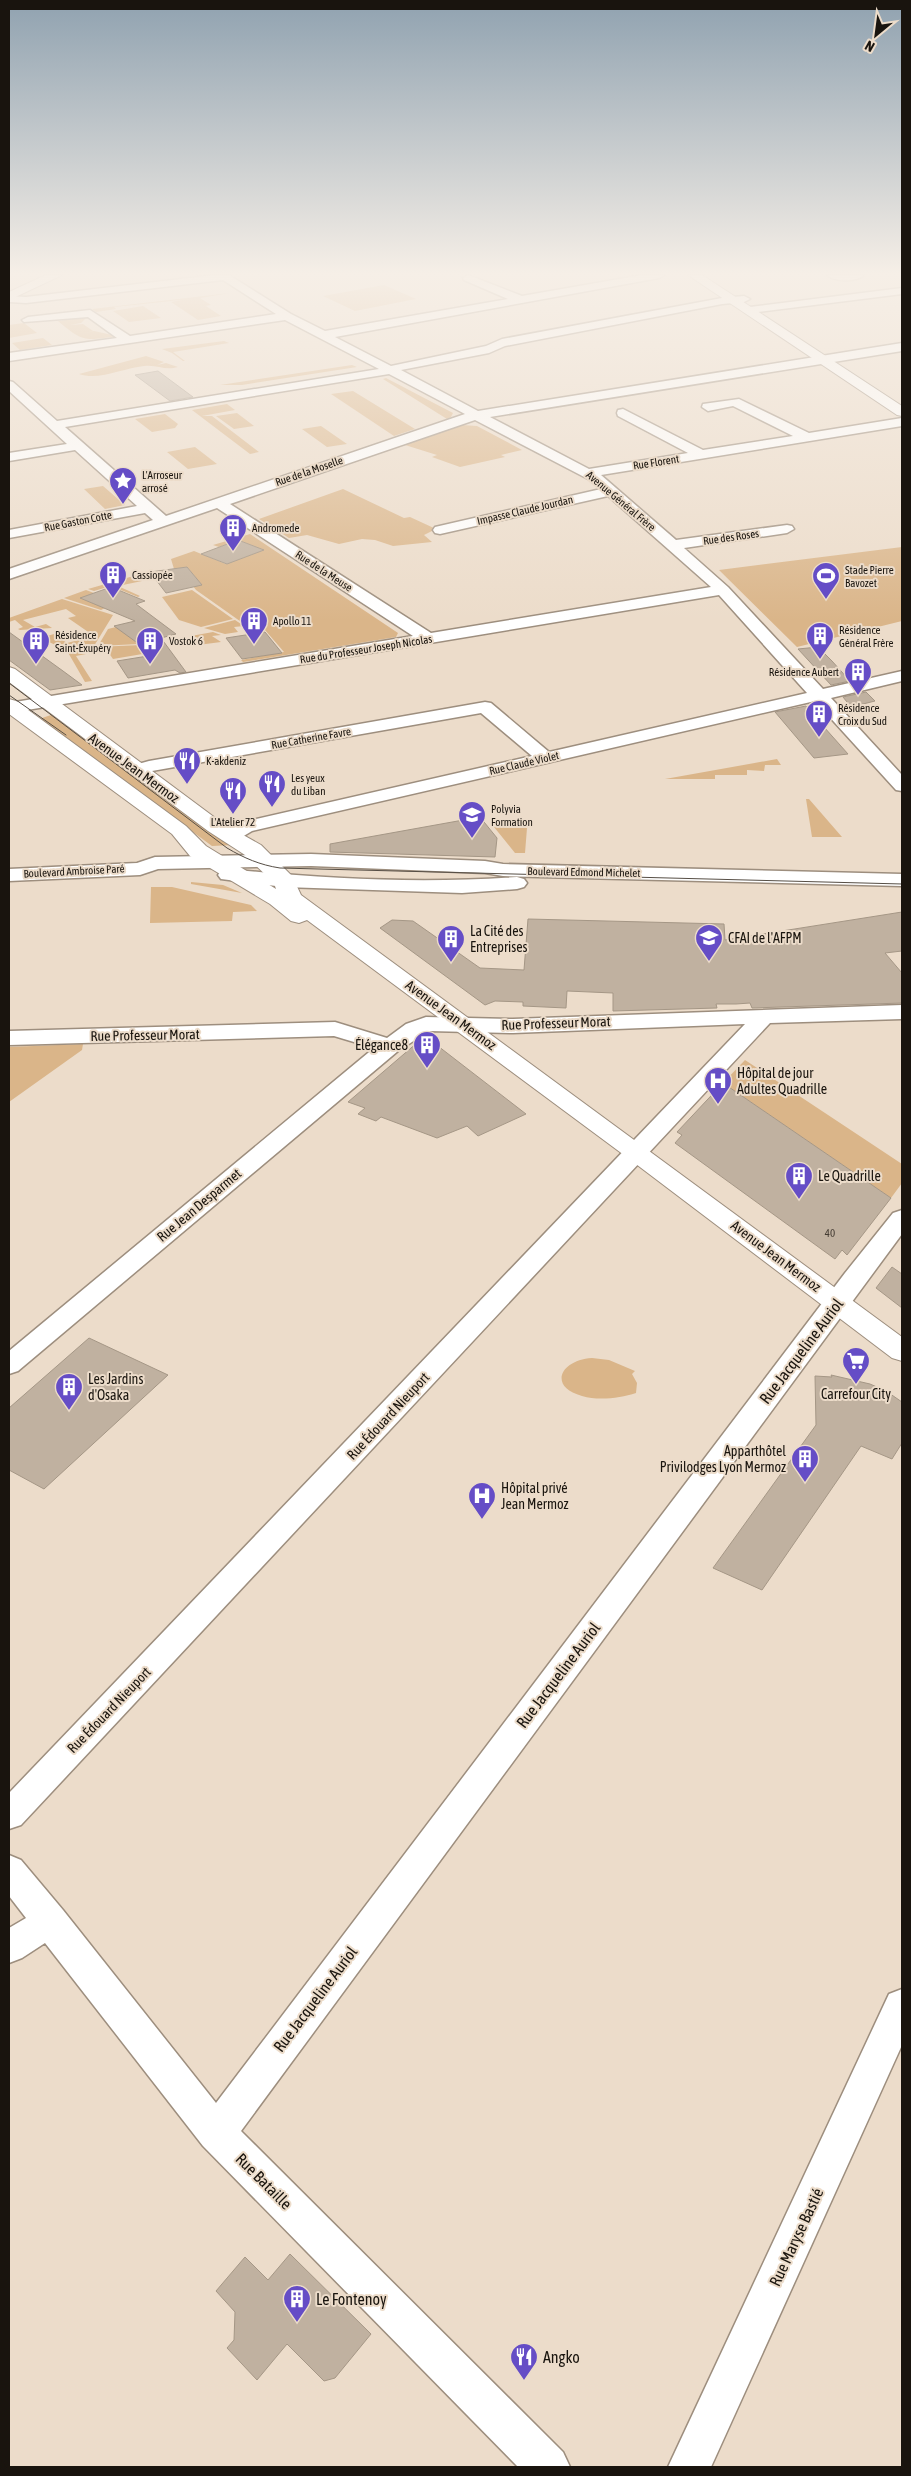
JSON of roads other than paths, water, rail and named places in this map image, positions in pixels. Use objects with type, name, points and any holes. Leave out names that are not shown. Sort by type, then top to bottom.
[{"type":"main road","points":[[872,391],[902,412]]},
{"type":"main road","points":[[882,391],[902,402]]},
{"type":"main road","name":"Avenue Jean Mermoz","points":[[9,673],[137,770],[266,860],[284,881],[291,898],[452,1024],[834,1307],[902,1363]]},
{"type":"main road","name":"Avenue Jean Mermoz","points":[[10,707],[104,772],[179,830],[198,851],[278,899],[332,943],[452,1024]]},
{"type":"main road","name":"Avenue Jean Mermoz","points":[[834,1307],[902,1351]]},
{"type":"street","points":[[13,391],[164,522]]},
{"type":"street","points":[[54,425],[264,391]]},
{"type":"street","name":"Avenue Général Frère","points":[[429,391],[588,473],[611,491],[723,590],[902,786]]},
{"type":"street","name":"Rue de la Moselle","points":[[9,574],[476,415],[630,391]]},
{"type":"street","points":[[708,407],[735,402],[806,438]]},
{"type":"street","points":[[624,413],[700,454]]},
{"type":"street","name":"Rue Florent","points":[[588,473],[902,422]]},
{"type":"street","points":[[9,457],[78,446]]},
{"type":"street","name":"Impasse Claude Jourdan","points":[[440,530],[611,491]]},
{"type":"street","name":"Rue de la Meuse","points":[[219,503],[428,639]]},
{"type":"street","name":"Rue Gaston Cotte","points":[[9,534],[148,508]]},
{"type":"street","name":"Rue des Roses","points":[[674,545],[787,528]]},
{"type":"street","name":"Rue du Professeur Joseph Nicolas","points":[[10,707],[723,590]]},
{"type":"street","name":"Rue Claude Violet","points":[[230,836],[246,827],[902,676]]},
{"type":"street","name":"Rue Catherine Favre","points":[[137,770],[485,707],[546,758]]},
{"type":"street","name":"Boulevard Edmond Michelet","points":[[215,862],[311,860],[471,866],[503,870],[902,880]]},
{"type":"street","name":"Boulevard Ambroise Paré","points":[[140,868],[155,863],[215,862]]},
{"type":"street","name":"Boulevard Ambroise Paré","points":[[9,874],[140,868],[171,874],[240,875],[284,881]]},
{"type":"street","name":"Boulevard Edmond Michelet","points":[[284,881],[462,887],[498,883],[642,885],[902,893]]},
{"type":"street","name":"Rue Professeur Morat","points":[[9,1038],[335,1029],[390,1046],[414,1029],[426,1024],[512,1026],[902,1012]]},
{"type":"street","name":"Rue Édouard Nieuport","points":[[9,1814],[765,1016]]},
{"type":"street","name":"Rue Jean Desparmet","points":[[9,1364],[390,1046]]},
{"type":"street","name":"Rue Jacqueline Auriol","points":[[216,2133],[902,1218]]},
{"type":"street","name":"Rue Bataille","points":[[9,1870],[216,2133],[548,2467]]},
{"type":"street","points":[[9,1947],[51,1921]]},
{"type":"street","name":"Rue Maryse Bastié","points":[[689,2467],[902,2006]]},
{"type":"tram line","points":[[9,683],[227,848],[252,861],[273,867],[902,884]]},
{"type":"tram line","points":[[9,695],[66,735]]},
{"type":"place","name":"L'Arroseur arrosé","points":[[123,505]]},
{"type":"place","name":"Andromede","points":[[233,552]]},
{"type":"place","name":"Cassiopée","points":[[113,599]]},
{"type":"place","name":"Stade Pierre Bavozet","points":[[826,600]]},
{"type":"place","name":"Apollo 11","points":[[254,645]]},
{"type":"place","name":"Résidence Général Frère","points":[[820,660]]},
{"type":"place","name":"Résidence Saint-Éxupéry","points":[[36,665]]},
{"type":"place","name":"Vostok 6","points":[[150,665]]},
{"type":"place","name":"Résidence Aubert","points":[[858,696]]},
{"type":"place","name":"Résidence Croix du Sud","points":[[819,738]]},
{"type":"place","name":"K-akdeniz","points":[[187,785]]},
{"type":"place","name":"Les yeux du Liban","points":[[272,808]]},
{"type":"place","name":"L'Atelier 72","points":[[233,815]]},
{"type":"place","name":"Polyvia Formation","points":[[472,839]]},
{"type":"place","name":"CFAI de l'AFPM","points":[[709,962]]},
{"type":"place","name":"La Cité des Entreprises","points":[[451,963]]},
{"type":"place","name":"Élégance8","points":[[427,1069]]},
{"type":"place","name":"Hôpital de jour Adultes Quadrille","points":[[718,1105]]},
{"type":"place","name":"Le Quadrille","points":[[799,1200]]},
{"type":"place","name":"Carrefour City","points":[[856,1385]]},
{"type":"place","name":"Les Jardins d'Osaka","points":[[69,1411]]},
{"type":"place","name":"Apparthôtel Privilodges Lyon Mermoz","points":[[805,1483]]},
{"type":"place","name":"Hôpital privé Jean Mermoz","points":[[482,1520]]},
{"type":"place","name":"Le Fontenoy","points":[[297,2323]]},
{"type":"place","name":"Angko","points":[[524,2381]]}]
